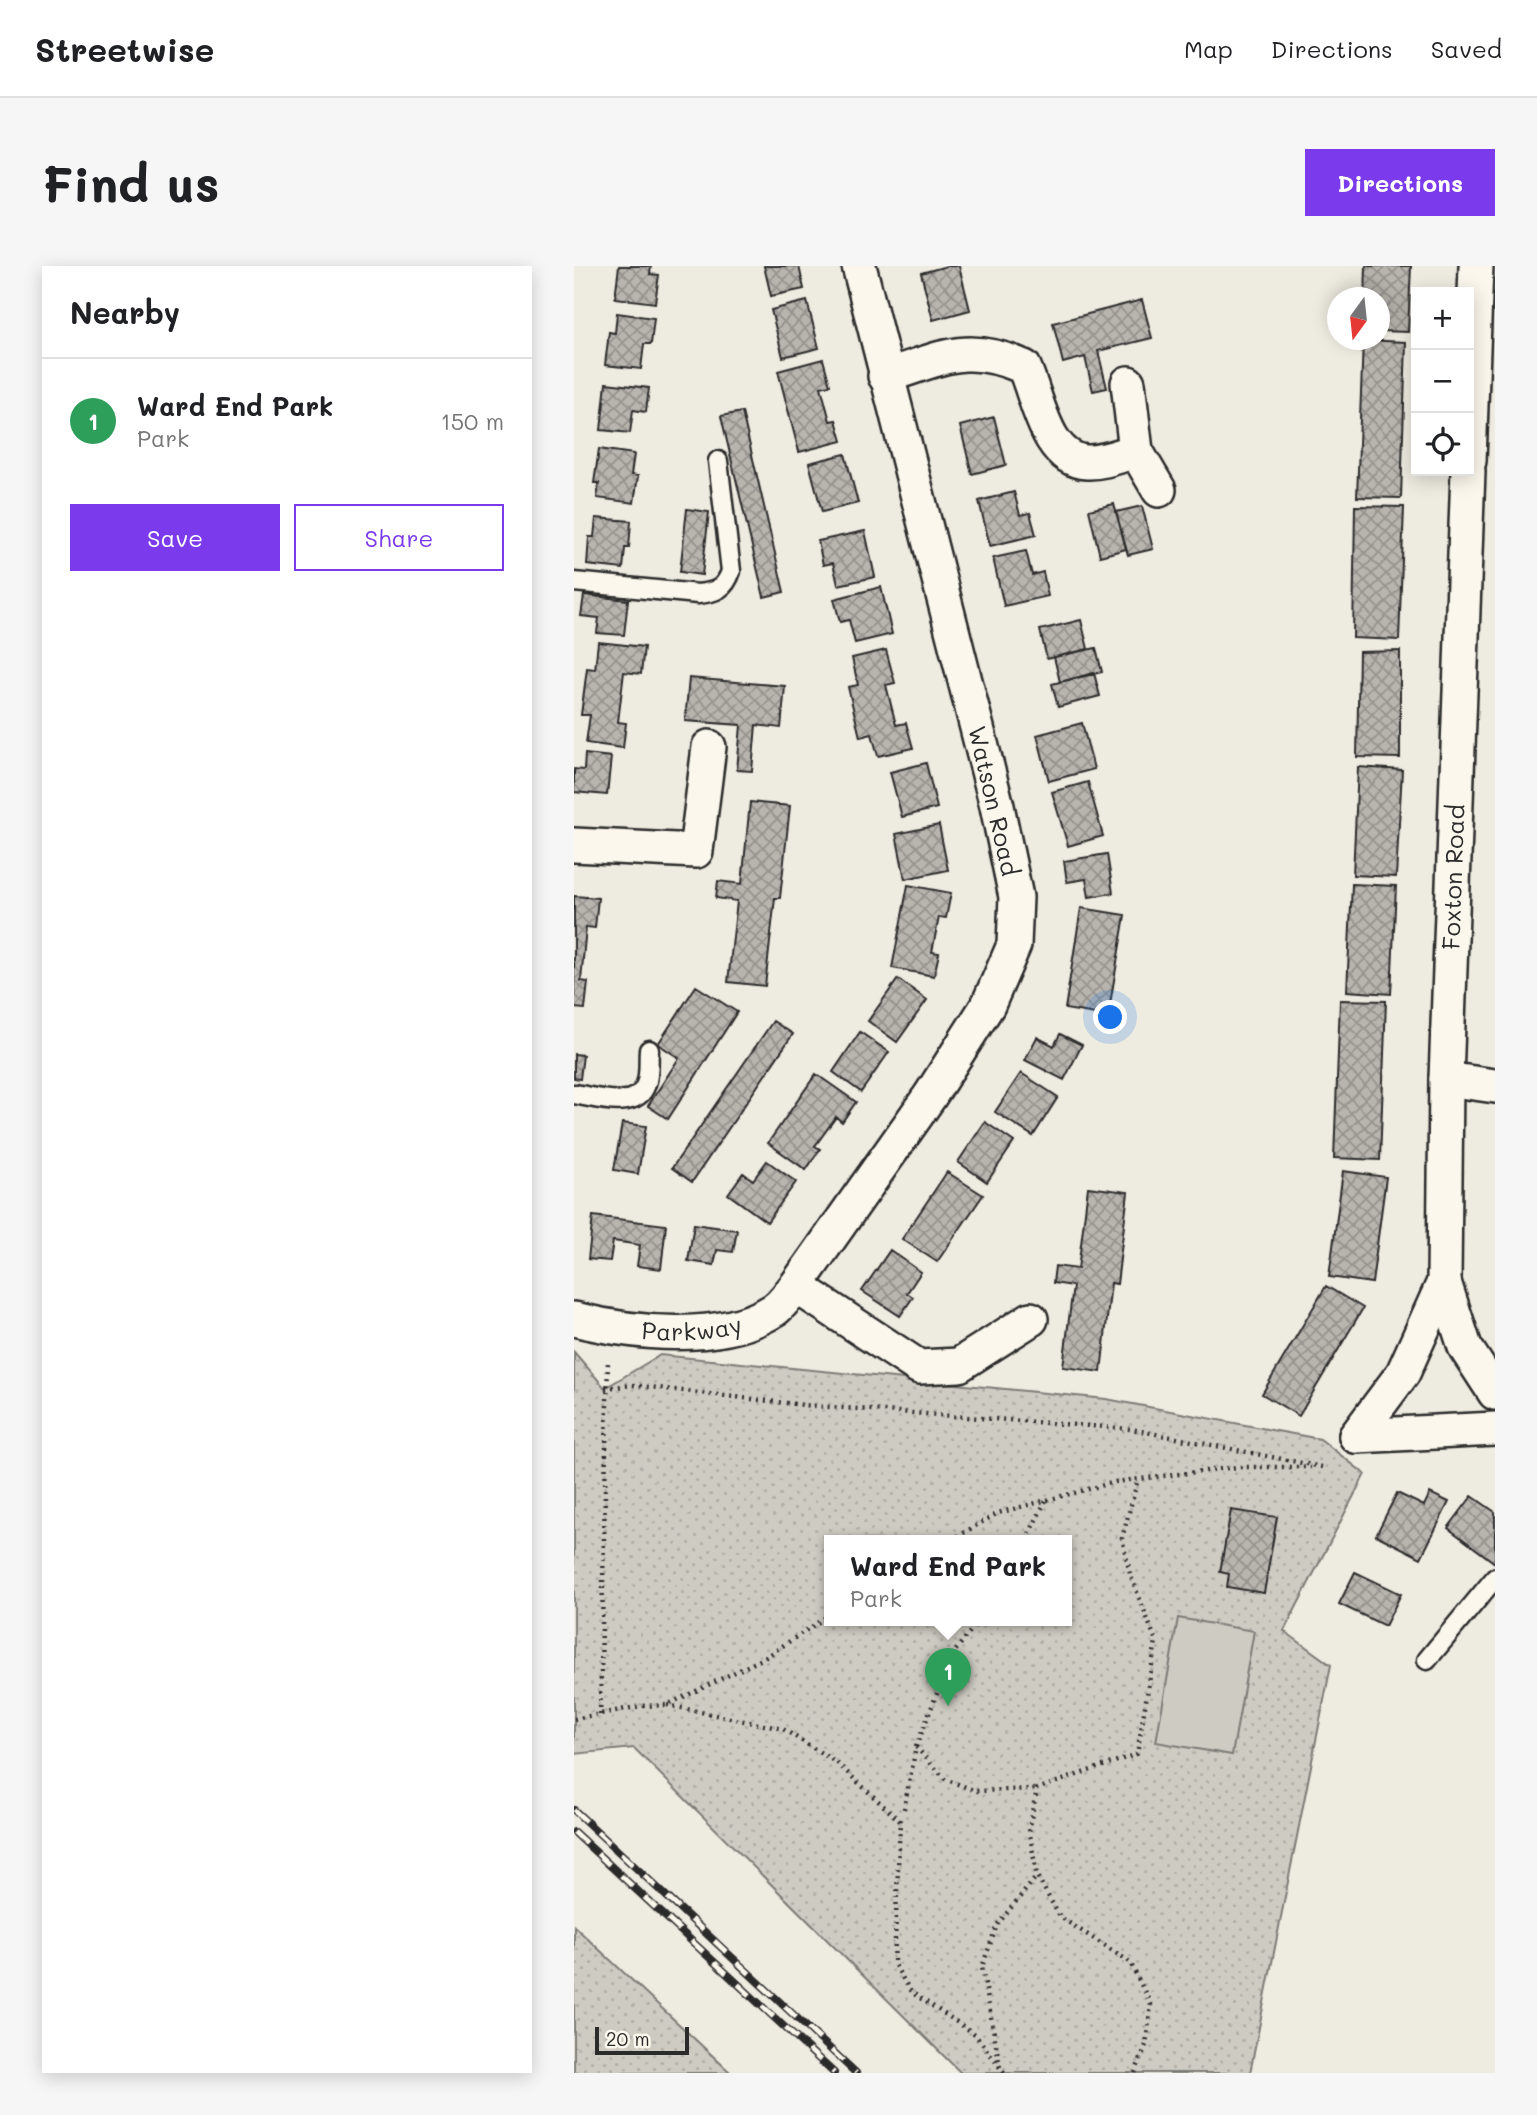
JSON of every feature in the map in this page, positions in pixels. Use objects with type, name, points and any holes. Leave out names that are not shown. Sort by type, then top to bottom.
[{"type":"street","name":"Watson Road","points":[[796,1286],[923,1107],[989,1005],[1014,945],[1016,897],[997,806],[859,266]]},
{"type":"street","points":[[1471,413],[1476,266]]},
{"type":"street","points":[[885,376],[968,351],[996,354],[1024,367],[1036,393],[1050,438],[1068,458],[1089,462],[1136,451]]},
{"type":"street","points":[[1128,383],[1136,451],[1159,490]]},
{"type":"street","name":"Foxton Road","points":[[1444,1282],[1446,1079],[1468,476]]},
{"type":"street","points":[[574,845],[696,852],[709,747]]},
{"type":"street","points":[[1446,1079],[1495,1086]]},
{"type":"street","points":[[1444,1282],[1465,1347],[1495,1393]]},
{"type":"street","points":[[1356,1436],[1403,1373],[1444,1282]]},
{"type":"street","points":[[796,1286],[919,1367],[959,1365],[1031,1319]]},
{"type":"street","name":"Parkway","points":[[574,1318],[611,1328],[677,1332],[734,1326],[775,1310],[796,1286]]},
{"type":"street","points":[[1356,1436],[1495,1429]]},
{"type":"lane","points":[[574,582],[698,594],[717,592],[727,582],[731,571],[718,461]]},
{"type":"lane","points":[[574,1094],[625,1101],[636,1097],[646,1085],[649,1050]]},
{"type":"lane","points":[[1427,1660],[1495,1578]]},
{"type":"path","points":[[600,1715],[605,1388],[632,1385],[803,1405],[1131,1429],[1322,1467]]},
{"type":"path","points":[[960,1535],[998,1513],[1115,1482],[1237,1467],[1322,1467],[1356,1436]]},
{"type":"path","points":[[916,1746],[946,1779],[976,1791],[1037,1789],[1136,1754],[1156,1641],[1130,1574],[1122,1538],[1138,1479]]},
{"type":"path","points":[[1028,1535],[1046,1500]]},
{"type":"path","points":[[667,1705],[766,1657],[824,1618]]},
{"type":"path","points":[[904,1809],[916,1746],[953,1655],[975,1626]]},
{"type":"path","points":[[574,1719],[641,1706],[667,1705],[783,1729],[837,1763],[900,1821],[894,1964],[911,1992],[975,2034],[1002,2071]]},
{"type":"path","points":[[1037,1789],[1029,1829],[1037,1876],[1060,1917],[1130,1962],[1151,2005],[1146,2045],[1135,2073]]},
{"type":"path","points":[[1002,2071],[982,1967],[997,1925],[1037,1876]]},
{"type":"shaded area","points":[[574,1352],[605,1388],[660,1355],[1106,1399],[1320,1439],[1365,1474],[1284,1631],[1331,1665],[1250,2073],[961,2073],[634,1748],[574,1754]]},
{"type":"shaded area","points":[[1178,1618],[1254,1631],[1232,1755],[1156,1742]]},
{"type":"shaded area","points":[[574,1926],[731,2073],[574,2073]]},
{"type":"building","points":[[619,266],[651,266],[650,274],[659,275],[655,303],[615,298]]},
{"type":"building","points":[[764,266],[799,266],[804,289],[771,296]]},
{"type":"building","points":[[947,266],[959,266],[970,310],[933,320],[921,273]]},
{"type":"building","points":[[1366,266],[1411,266],[1408,332],[1390,331],[1390,287],[1365,287]]},
{"type":"building","points":[[1142,300],[1152,338],[1098,351],[1107,388],[1093,391],[1085,357],[1063,363],[1053,323]]},
{"type":"building","points":[[807,301],[819,348],[783,357],[771,310]]},
{"type":"building","points":[[617,313],[654,318],[651,344],[644,344],[641,369],[605,365],[609,332],[615,333]]},
{"type":"building","points":[[1390,341],[1406,342],[1401,498],[1357,497],[1363,350],[1390,350]]},
{"type":"building","points":[[823,359],[830,385],[821,387],[830,421],[836,420],[842,441],[799,452],[778,371]]},
{"type":"building","points":[[606,383],[649,388],[646,412],[633,410],[630,433],[601,430]]},
{"type":"building","points":[[742,412],[784,592],[764,597],[721,416]]},
{"type":"building","points":[[994,417],[1006,465],[972,474],[960,426]]},
{"type":"building","points":[[599,449],[634,454],[631,475],[638,476],[634,503],[597,498],[599,483],[594,483]]},
{"type":"building","points":[[845,454],[858,503],[822,512],[809,463]]},
{"type":"building","points":[[1014,492],[1020,515],[1030,513],[1036,535],[990,546],[979,501]]},
{"type":"building","points":[[1114,504],[1126,549],[1100,556],[1089,510]]},
{"type":"building","points":[[1142,506],[1153,549],[1128,555],[1116,512]]},
{"type":"building","points":[[1355,506],[1404,507],[1399,640],[1353,638]]},
{"type":"building","points":[[687,509],[709,512],[702,575],[680,572]]},
{"type":"building","points":[[596,518],[631,521],[629,548],[625,548],[623,569],[587,565],[589,537],[594,537]]},
{"type":"building","points":[[865,531],[875,577],[838,585],[833,563],[823,565],[818,541]]},
{"type":"building","points":[[1026,551],[1032,575],[1043,572],[1048,596],[1004,606],[993,558]]},
{"type":"building","points":[[881,587],[892,634],[855,643],[849,620],[840,622],[834,599]]},
{"type":"building","points":[[584,595],[628,600],[624,635],[597,633],[599,618],[581,616]]},
{"type":"building","points":[[1081,620],[1088,649],[1047,659],[1040,630]]},
{"type":"building","points":[[598,642],[644,647],[641,674],[624,672],[618,722],[626,723],[623,748],[586,743],[590,715],[581,715],[587,668],[595,669]]},
{"type":"building","points":[[1096,648],[1102,672],[1060,682],[1054,657]]},
{"type":"building","points":[[886,650],[895,683],[886,685],[896,725],[906,723],[913,748],[878,756],[872,734],[860,737],[848,687],[858,685],[852,658]]},
{"type":"building","points":[[1400,651],[1400,758],[1357,757],[1359,652]]},
{"type":"building","points":[[1094,673],[1100,696],[1058,707],[1052,684]]},
{"type":"building","points":[[689,678],[785,686],[781,728],[756,725],[752,771],[737,770],[741,725],[685,721]]},
{"type":"building","points":[[1082,723],[1094,769],[1049,781],[1037,735]]},
{"type":"building","points":[[585,754],[611,757],[607,795],[574,792],[574,769],[584,770]]},
{"type":"building","points":[[926,763],[937,808],[902,817],[890,772]]},
{"type":"building","points":[[1358,767],[1402,770],[1396,877],[1353,875]]},
{"type":"building","points":[[1088,782],[1103,836],[1068,846],[1052,792]]},
{"type":"building","points":[[750,802],[790,806],[780,898],[775,898],[765,986],[728,982],[737,901],[716,898],[718,881],[742,884]]},
{"type":"building","points":[[939,825],[948,870],[905,879],[896,834]]},
{"type":"building","points":[[1107,854],[1113,893],[1089,897],[1086,879],[1067,882],[1064,861]]},
{"type":"building","points":[[1352,884],[1396,886],[1391,994],[1347,991]]},
{"type":"building","points":[[908,885],[951,893],[946,918],[939,917],[932,952],[939,953],[934,976],[892,968]]},
{"type":"building","points":[[574,896],[598,898],[595,928],[586,927],[581,981],[588,982],[585,1009],[574,1008]]},
{"type":"building","points":[[1081,908],[1125,915],[1108,1016],[1065,1009]]},
{"type":"building","points":[[898,979],[927,1000],[897,1042],[868,1021]]},
{"type":"building","points":[[696,986],[737,1012],[668,1119],[648,1106],[679,1058],[658,1044]]},
{"type":"building","points":[[1340,1000],[1386,1001],[1380,1160],[1334,1158]]},
{"type":"building","points":[[773,1021],[793,1034],[692,1182],[672,1168]]},
{"type":"building","points":[[860,1032],[889,1052],[861,1092],[833,1072]]},
{"type":"building","points":[[1060,1034],[1082,1045],[1064,1080],[1025,1060],[1037,1037],[1054,1046]]},
{"type":"building","points":[[574,1054],[583,1055],[580,1079],[574,1078]]},
{"type":"building","points":[[1021,1073],[1058,1097],[1033,1136],[995,1112]]},
{"type":"building","points":[[816,1074],[856,1102],[842,1122],[836,1117],[815,1146],[820,1149],[806,1170],[768,1143]]},
{"type":"building","points":[[985,1122],[1014,1142],[987,1182],[958,1162]]},
{"type":"building","points":[[622,1123],[646,1126],[638,1174],[614,1170]]},
{"type":"building","points":[[767,1161],[796,1182],[767,1222],[728,1194],[743,1173],[753,1180]]},
{"type":"building","points":[[1343,1171],[1386,1177],[1372,1283],[1329,1277]]},
{"type":"building","points":[[947,1172],[983,1195],[937,1262],[902,1239]]},
{"type":"building","points":[[1088,1187],[1128,1192],[1117,1284],[1111,1283],[1101,1372],[1063,1367],[1073,1286],[1053,1283],[1055,1266],[1078,1269]]},
{"type":"building","points":[[593,1216],[666,1225],[661,1269],[637,1266],[640,1245],[613,1241],[610,1261],[588,1259]]},
{"type":"building","points":[[694,1224],[737,1230],[733,1252],[717,1250],[714,1265],[688,1261]]},
{"type":"building","points":[[890,1250],[921,1272],[907,1293],[913,1297],[900,1316],[862,1291]]},
{"type":"building","points":[[1326,1286],[1363,1308],[1299,1416],[1262,1394]]},
{"type":"building","points":[[1397,1493],[1424,1506],[1430,1493],[1449,1502],[1421,1558],[1376,1535]]},
{"type":"building","points":[[1472,1496],[1495,1512],[1495,1563],[1448,1528]]},
{"type":"building","points":[[1231,1510],[1277,1517],[1264,1593],[1227,1587],[1229,1574],[1220,1572]]},
{"type":"building","points":[[1355,1572],[1401,1594],[1385,1626],[1339,1604]]},
{"type":"railway","points":[[574,1810],[856,2073]]},
{"type":"railway","points":[[574,1832],[834,2073]]},
{"type":"place","name":"Ward End Park","points":[[948,1706]]}]
